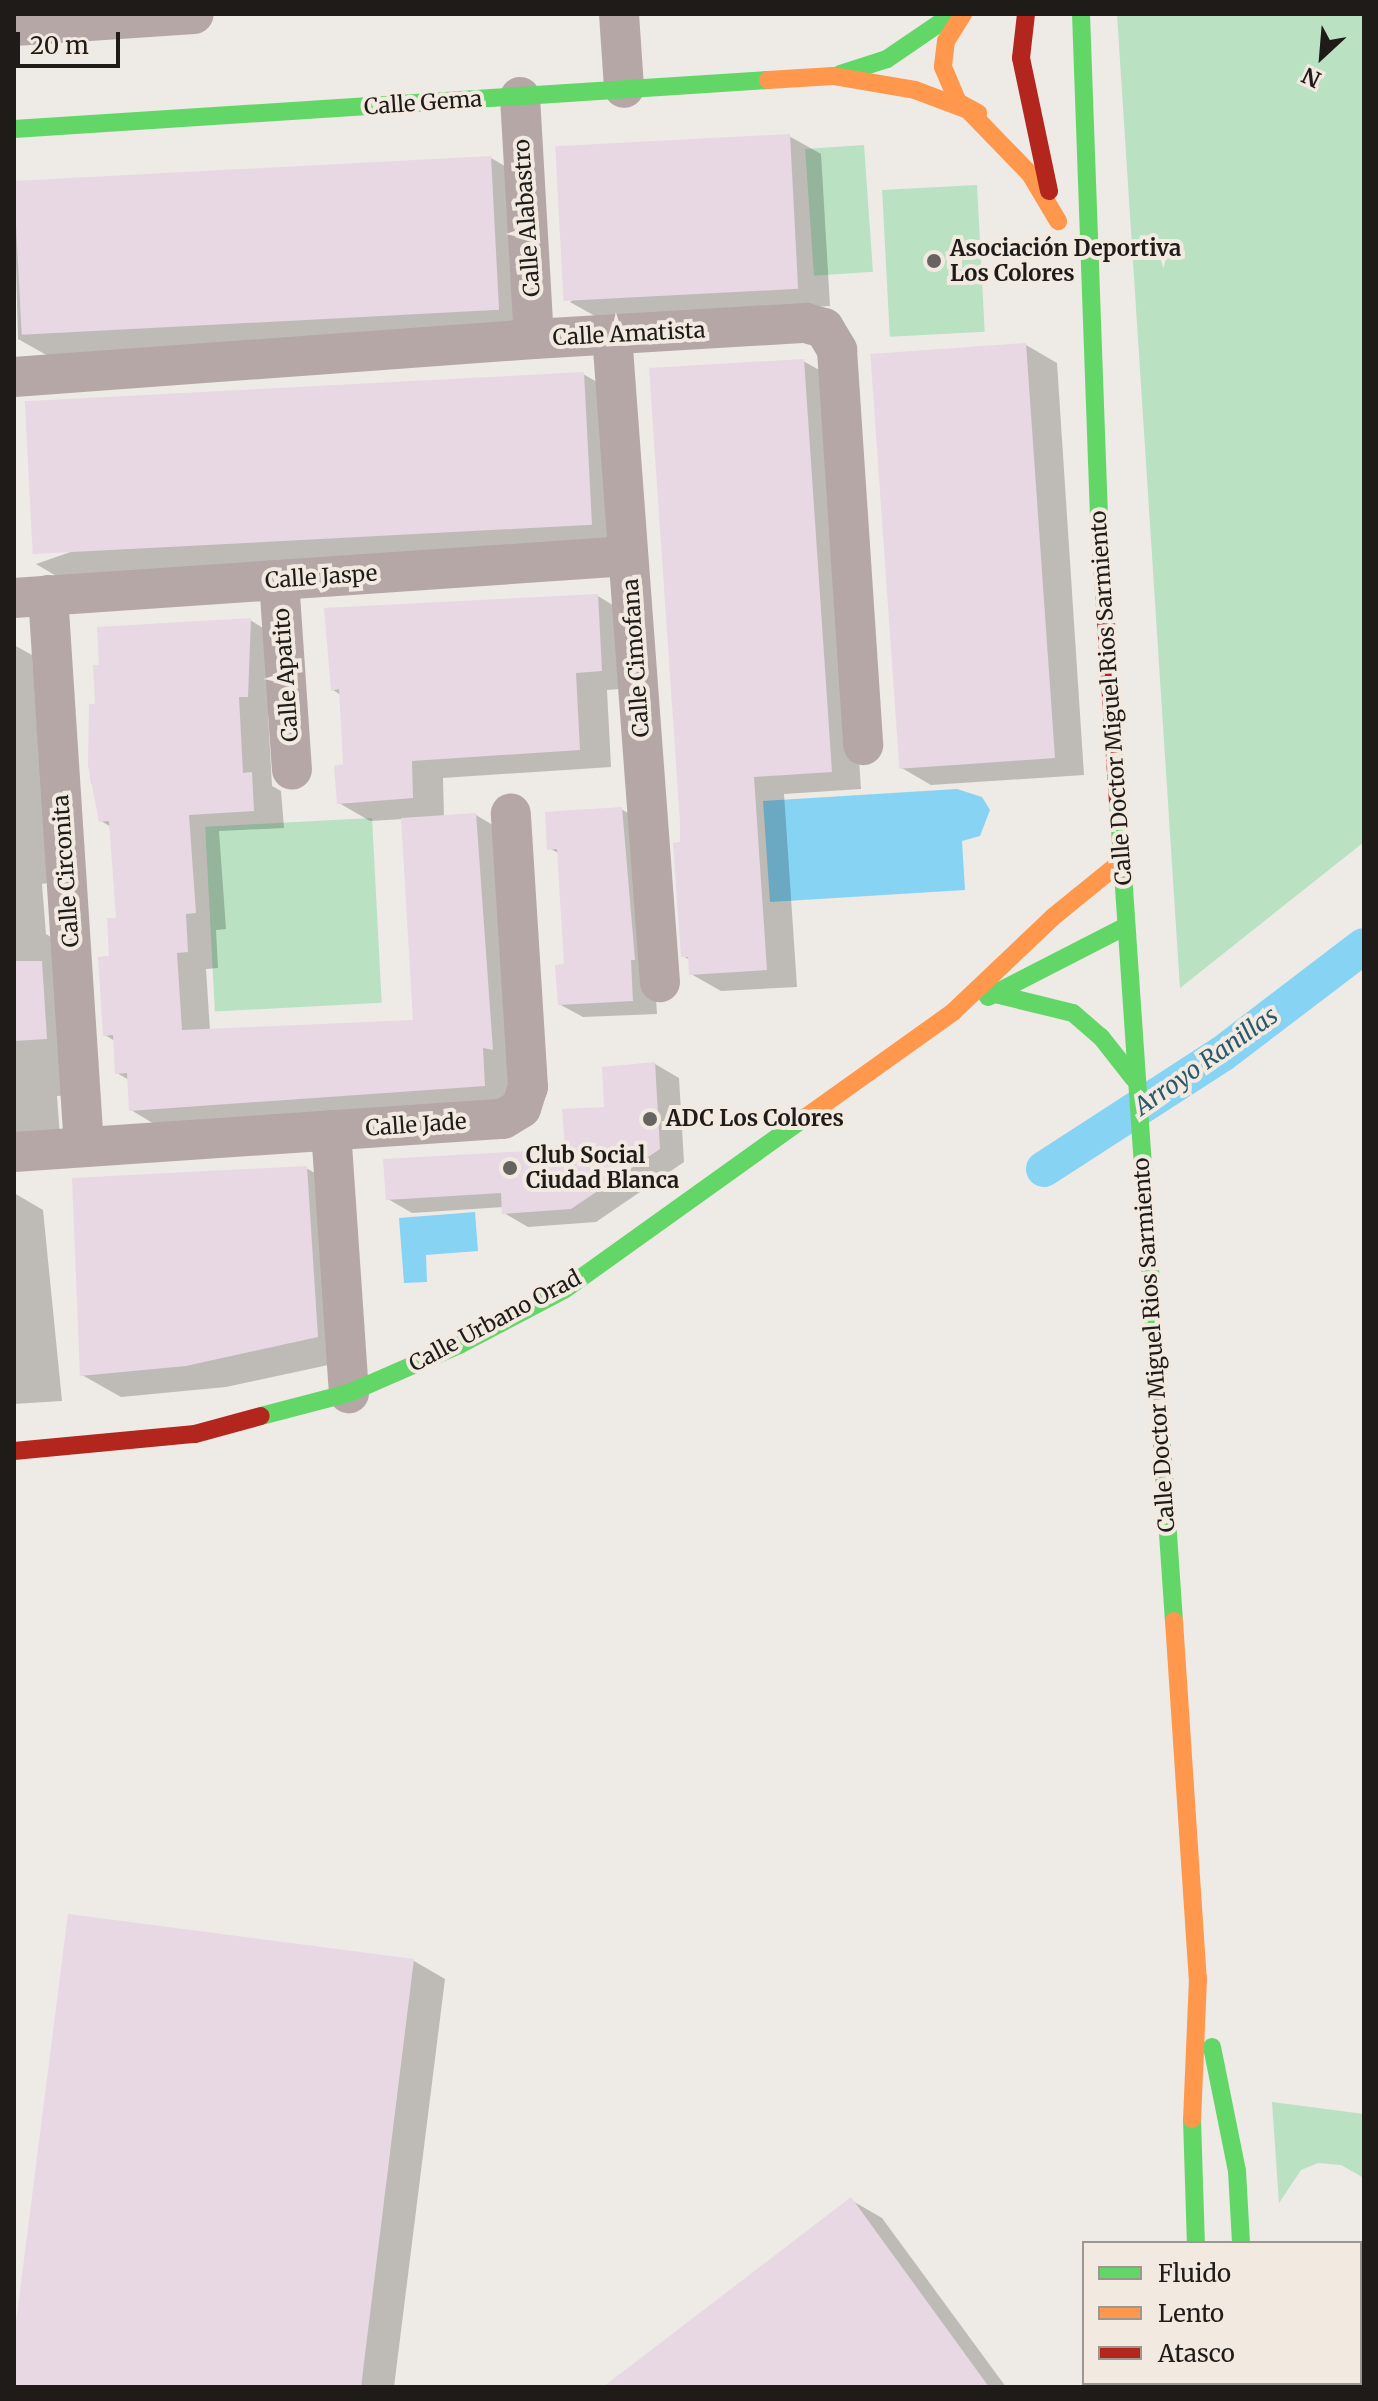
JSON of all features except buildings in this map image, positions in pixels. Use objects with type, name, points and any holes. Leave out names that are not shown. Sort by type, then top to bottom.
[{"type":"street","points":[[14,26],[194,14]]},
{"type":"street","points":[[619,14],[624,88]]},
{"type":"street","points":[[958,16],[946,41],[943,67],[950,91],[968,110],[1019,121],[1026,14]]},
{"type":"street","name":"Calle Doctor Miguel Rios Sarmiento","points":[[1081,14],[1086,46],[1089,328],[1134,1079],[1198,1978],[1191,2151],[1196,2241]]},
{"type":"street","name":"Calle Gema","points":[[833,76],[887,59],[958,16]]},
{"type":"street","points":[[1060,16],[1086,46]]},
{"type":"street","name":"Calle Doctor Miguel Rios Sarmiento","points":[[1019,121],[1057,108],[1079,77],[1086,46]]},
{"type":"street","name":"Calle Gema","points":[[14,129],[833,76],[915,90],[968,110],[1030,174],[1060,229],[1019,121]]},
{"type":"street","name":"Calle Alabastro","points":[[520,97],[534,339]]},
{"type":"street","name":"Calle Doctor Miguel Rios Sarmiento","points":[[1071,267],[1089,328]]},
{"type":"street","name":"Calle Amatista","points":[[14,377],[534,339],[806,323],[824,328],[837,350],[863,745]]},
{"type":"street","name":"Calle Cimofana","points":[[612,335],[660,982]]},
{"type":"street","name":"Calle Jaspe","points":[[31,596],[628,556]]},
{"type":"street","name":"Calle Apatito","points":[[279,580],[292,770]]},
{"type":"street","name":"Calle Circonita","points":[[31,596],[63,825],[84,1147]]},
{"type":"street","name":"Calle Jade","points":[[14,1152],[503,1119],[521,1108],[528,1087],[511,814]]},
{"type":"street","name":"Calle Urbano Orad","points":[[14,1451],[195,1434],[349,1393],[461,1344],[564,1290],[953,1012],[1053,917],[1122,861]]},
{"type":"street","points":[[1053,917],[1126,926]]},
{"type":"street","name":"Calle Urbano Orad","points":[[953,1012],[995,994],[1126,926]]},
{"type":"street","points":[[995,994],[1073,1013],[1101,1037],[1134,1079]]},
{"type":"street","points":[[331,1130],[349,1393]]},
{"type":"street","name":"Calle Doctor Miguel Rios Sarmiento","points":[[1198,1978],[1237,2171],[1241,2241]]},
{"type":"green space","points":[[1117,14],[1364,14],[1364,842],[1180,988]]},
{"type":"green space","points":[[864,145],[873,272],[814,276],[805,149]]},
{"type":"green space","name":"Asociación Deportiva Los Colores","points":[[977,185],[985,332],[890,337],[882,190]]},
{"type":"green space","points":[[372,818],[382,1003],[215,1011],[205,827]]},
{"type":"green space","points":[[1272,2102],[1364,2114],[1364,2178],[1341,2165],[1318,2163],[1301,2170],[1279,2203]]},
{"type":"water","points":[[957,789],[982,797],[990,810],[980,836],[962,841],[965,890],[770,902],[763,801]]},
{"type":"water","points":[[475,1212],[478,1251],[426,1255],[427,1282],[404,1283],[399,1218]]},
{"type":"waterway","name":"Arroyo Ranillas","points":[[1044,1169],[1222,1054],[1364,946]]},
{"type":"traffic: fast","points":[[840,74],[887,59],[953,14]]},
{"type":"traffic: fast","points":[[1081,14],[1099,517]]},
{"type":"traffic: fast","points":[[14,129],[768,80]]},
{"type":"traffic: fast","points":[[1118,800],[1174,1621]]},
{"type":"traffic: fast","points":[[988,997],[1126,926]]},
{"type":"traffic: fast","points":[[995,994],[1073,1013],[1101,1037],[1134,1079]]},
{"type":"traffic: fast","points":[[261,1416],[349,1393],[461,1344],[564,1290],[806,1117]]},
{"type":"traffic: fast","points":[[1212,2047],[1237,2171],[1241,2241]]},
{"type":"traffic: fast","points":[[1192,2119],[1196,2241]]},
{"type":"traffic: slow","points":[[963,14],[946,41],[943,67],[958,102],[978,113]]},
{"type":"traffic: slow","points":[[768,80],[833,76],[915,90],[968,110],[1030,174],[1058,221]]},
{"type":"traffic: slow","points":[[806,1117],[953,1012],[1053,917],[1122,861]]},
{"type":"traffic: slow","points":[[1174,1621],[1198,1978],[1192,2119]]},
{"type":"traffic: jam","points":[[1026,14],[1021,58],[1049,191]]},
{"type":"traffic: jam","points":[[1099,517],[1118,800]]},
{"type":"traffic: jam","points":[[14,1451],[195,1434],[261,1416]]},
{"type":"place","name":"Asociación Deportiva Los Colores","points":[[934,261]]},
{"type":"place","name":"ADC Los Colores","points":[[650,1119]]},
{"type":"place","name":"Club Social Ciudad Blanca","points":[[510,1168]]}]
